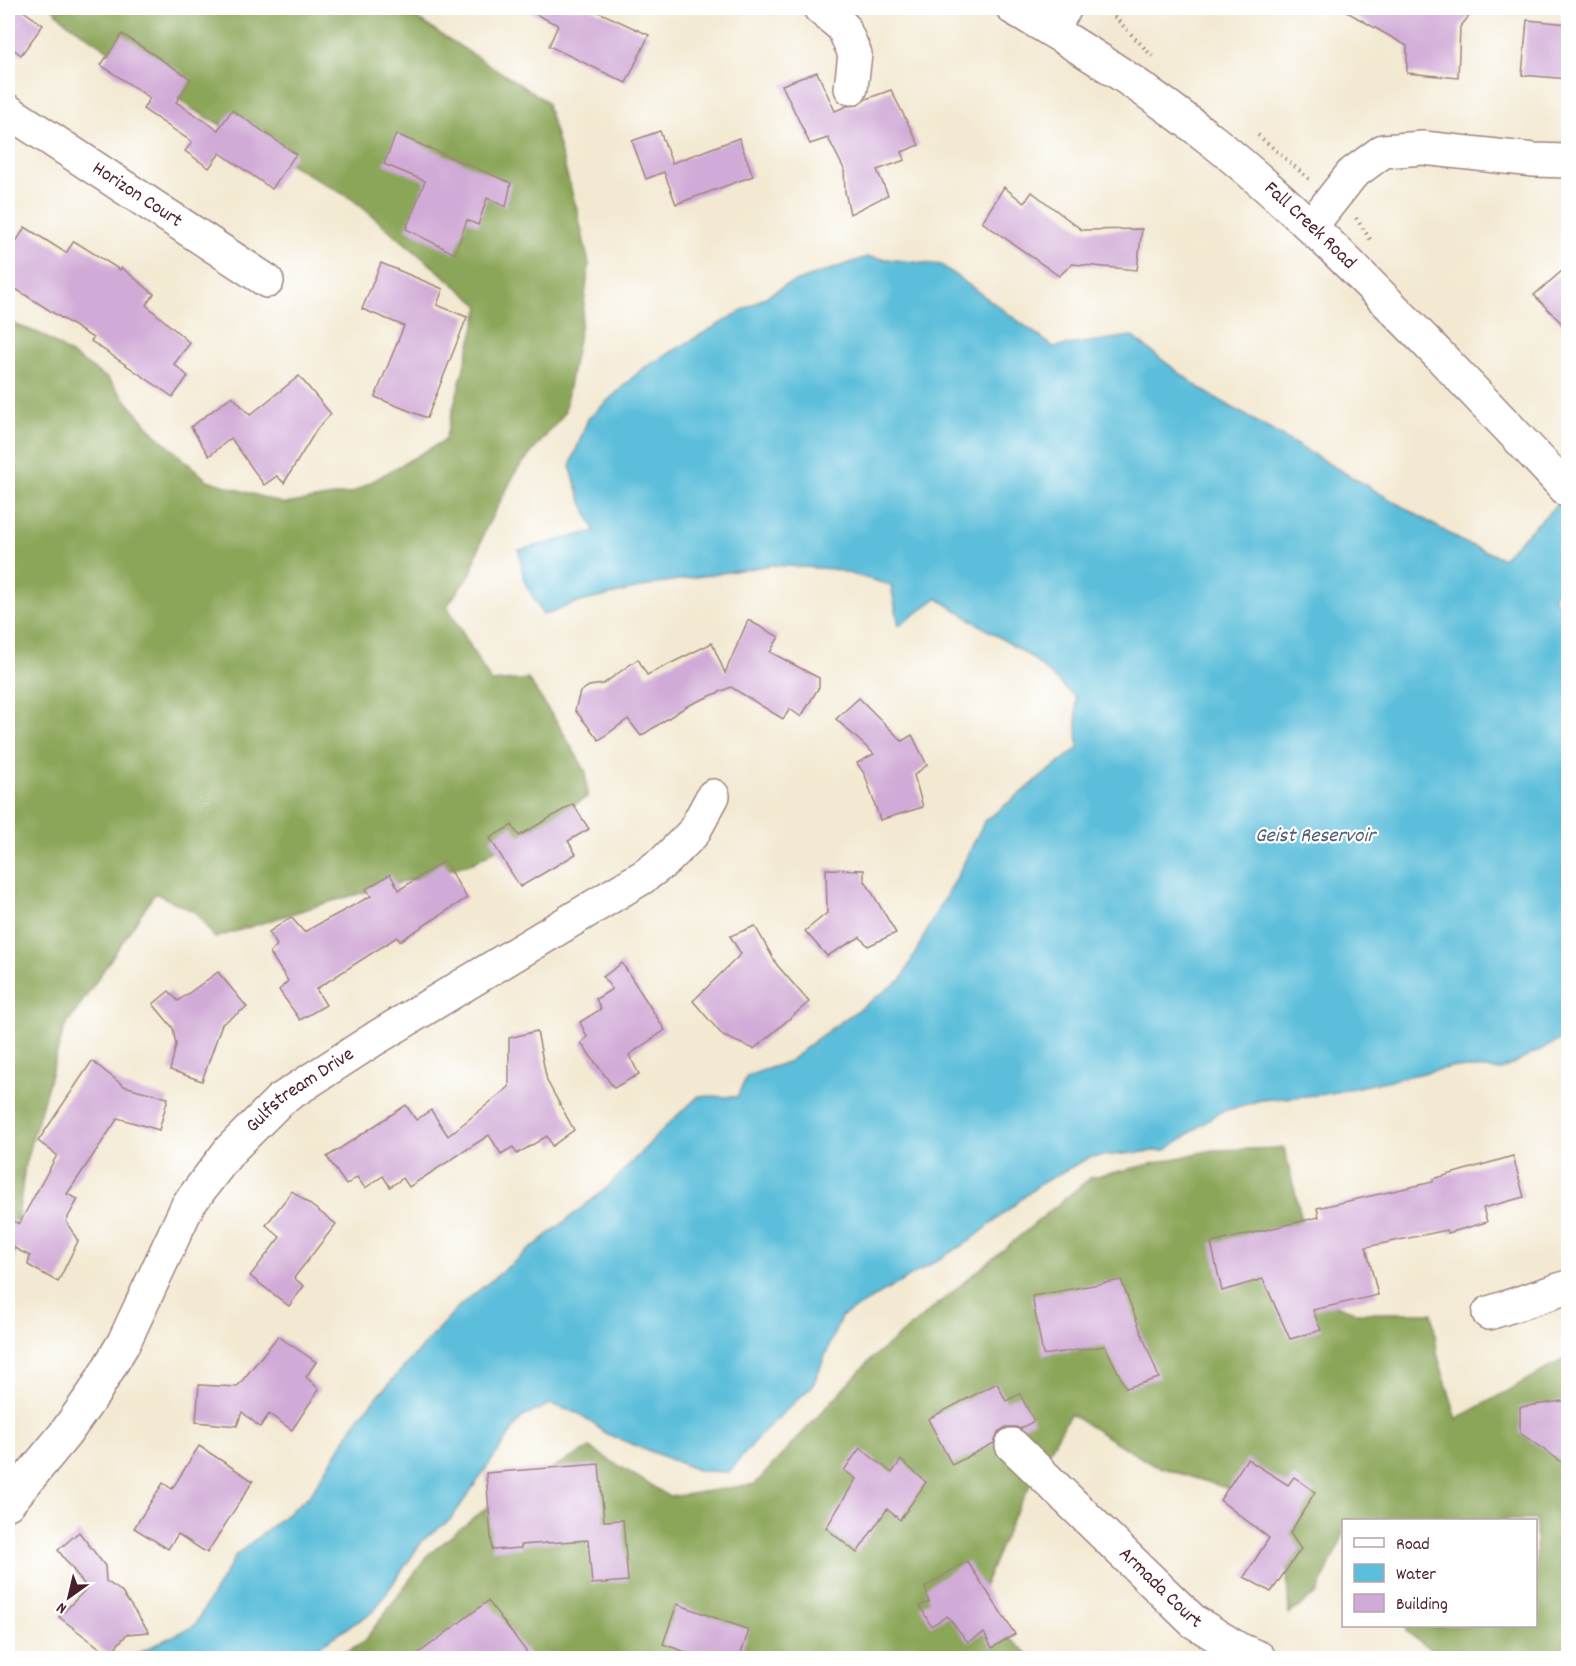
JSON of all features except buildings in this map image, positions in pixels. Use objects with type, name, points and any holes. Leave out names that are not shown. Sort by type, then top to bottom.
[{"type":"street","points":[[820,8],[843,27],[855,54],[851,88]]},
{"type":"street","name":"Fall Creek Road","points":[[1013,8],[1058,19],[1100,60],[1180,116],[1246,168],[1346,259],[1569,491]]},
{"type":"street","name":"Horizon Court","points":[[8,111],[267,281]]},
{"type":"street","points":[[1311,226],[1352,174],[1383,151],[1423,148],[1534,160],[1569,161]]},
{"type":"street","name":"Gulfstream Drive","points":[[8,1503],[65,1434],[94,1393],[124,1342],[188,1205],[230,1150],[280,1100],[376,1038],[643,877],[693,833],[713,796]]},
{"type":"street","points":[[1489,1313],[1569,1287]]},
{"type":"street","name":"Armada Court","points":[[1012,1445],[1193,1621],[1238,1649],[1259,1659]]},
{"type":"green space","points":[[52,8],[394,8],[406,12],[546,101],[577,210],[589,264],[583,312],[564,414],[517,470],[484,532],[471,573],[447,606],[491,682],[528,679],[586,772],[587,797],[473,863],[329,902],[215,938],[195,912],[155,893],[64,1029],[25,1164],[8,1298],[8,322],[41,334],[108,379],[154,433],[207,480],[285,504],[352,493],[445,440],[480,306],[352,199],[196,111],[65,21]]},
{"type":"green space","points":[[1284,1148],[1322,1300],[1357,1313],[1432,1313],[1438,1357],[1457,1419],[1568,1357],[1568,1640],[1555,1658],[1442,1658],[1406,1631],[1406,1627],[1537,1627],[1537,1519],[1342,1519],[1342,1538],[1317,1593],[1289,1614],[1284,1506],[1153,1465],[1070,1414],[1014,1515],[974,1609],[1033,1658],[337,1658],[364,1641],[429,1554],[505,1493],[590,1448],[670,1497],[755,1484],[870,1360],[1090,1178],[1212,1150]]},
{"type":"water","name":"Geist Reservoir","points":[[867,257],[941,265],[1054,347],[1131,336],[1202,390],[1465,543],[1502,558],[1568,494],[1568,582],[1553,597],[1568,615],[1568,1036],[1501,1070],[1451,1067],[1326,1094],[1261,1100],[1220,1112],[1166,1150],[1090,1157],[1040,1184],[970,1241],[841,1317],[813,1385],[761,1434],[729,1472],[700,1471],[607,1434],[580,1414],[550,1404],[521,1418],[451,1519],[423,1540],[374,1611],[301,1658],[128,1658],[194,1626],[236,1555],[310,1495],[360,1416],[458,1307],[609,1186],[669,1123],[699,1096],[737,1097],[747,1076],[790,1061],[818,1038],[902,979],[984,822],[1078,748],[1076,698],[1031,657],[937,598],[899,626],[891,585],[833,569],[772,565],[665,582],[572,604],[543,615],[524,581],[519,550],[595,531],[570,466],[588,419],[642,369],[786,285]]}]
